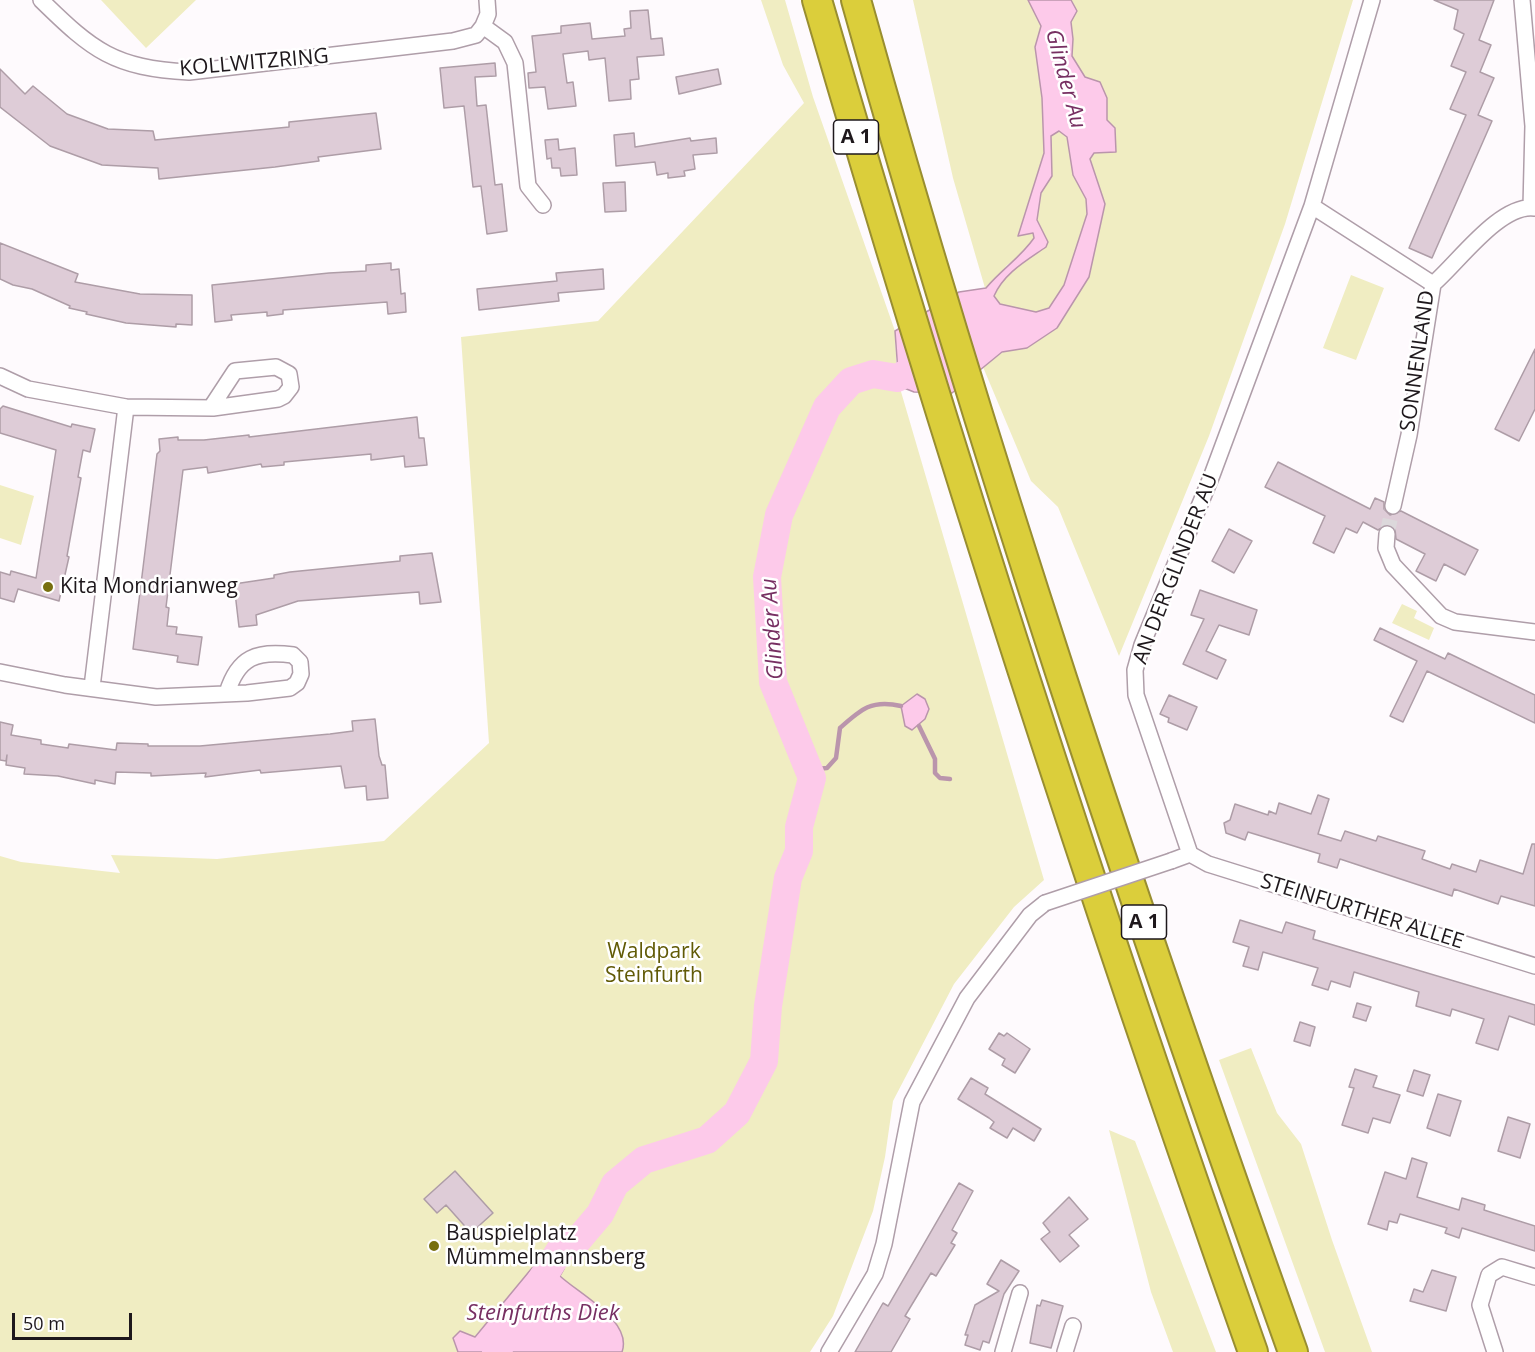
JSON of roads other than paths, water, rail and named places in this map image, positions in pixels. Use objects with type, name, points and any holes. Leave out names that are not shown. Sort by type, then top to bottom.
[{"type":"highway","name":"A 1","points":[[817,0],[896,274],[969,507],[1095,897],[1253,1352]]},
{"type":"highway","name":"A 1","points":[[856,0],[1002,489],[1187,1056],[1293,1352]]},
{"type":"street","name":"KOLLWITZRING","points":[[41,0],[75,33],[116,60],[136,67],[170,71],[189,72],[453,41],[476,35],[483,26]]},
{"type":"street","points":[[487,0],[488,14],[483,26],[505,42],[514,63],[528,186],[543,205]]},
{"type":"street","name":"AN DER GLINDER AU","points":[[1190,854],[1136,695],[1135,670],[1142,645],[1212,475],[1311,206],[1372,0]]},
{"type":"street","points":[[1433,284],[1494,223],[1509,214],[1533,207],[1533,126],[1522,0]]},
{"type":"street","name":"SONNENLAND","points":[[1311,206],[1433,284],[1409,435],[1392,506]]},
{"type":"street","points":[[0,376],[28,389],[126,407],[212,406],[278,399],[284,396],[291,387],[289,374],[276,367],[235,371],[212,406]]},
{"type":"street","points":[[92,687],[126,407]]},
{"type":"street","points":[[1387,534],[1386,548],[1393,565],[1441,616],[1455,622],[1535,632]]},
{"type":"street","points":[[0,672],[156,697],[226,693],[290,688],[297,683],[301,674],[300,662],[293,655],[275,652],[249,657],[233,672],[226,693]]},
{"type":"street","points":[[829,1352],[875,1274],[884,1244],[912,1102],[967,998],[1030,915],[1045,903],[1190,854]]},
{"type":"street","name":"STEINFURTHER ALLEE","points":[[1190,854],[1208,864],[1535,966]]},
{"type":"street","points":[[1495,1352],[1480,1305],[1490,1275],[1502,1267],[1535,1277]]},
{"type":"street","points":[[1003,1352],[1020,1293]]},
{"type":"street","points":[[1065,1352],[1072,1326]]},
{"type":"water","points":[[1028,0],[1071,0],[1077,11],[1071,22],[1072,56],[1085,77],[1100,82],[1107,98],[1107,120],[1115,128],[1116,152],[1094,153],[1090,159],[1105,204],[1089,277],[1057,328],[1027,348],[1002,352],[952,393],[914,392],[899,386],[895,331],[959,292],[986,288],[1034,238],[1033,233],[1018,236],[1044,153],[1042,98],[1035,47],[1041,26]],"holes":[[[1059,131],[1067,137],[1073,175],[1086,199],[1087,214],[1064,285],[1049,308],[1036,312],[1000,304],[994,296],[998,288],[1016,268],[1046,247],[1048,242],[1037,220],[1041,193],[1052,176],[1051,136]]]},
{"type":"water","points":[[917,694],[925,699],[929,709],[925,719],[912,730],[905,726],[901,706]]},
{"type":"water","name":"Steinfurths Diek","points":[[550,1256],[564,1269],[560,1276],[612,1319],[620,1330],[623,1341],[622,1352],[458,1352],[453,1338],[460,1331],[475,1337],[532,1268]]},
{"type":"waterway","name":"Glinder Au","points":[[496,1352],[560,1250],[578,1240],[600,1214],[615,1184],[644,1160],[707,1140],[737,1113],[764,1061],[768,1006],[788,878],[799,851],[799,827],[812,778],[773,682],[767,577],[779,515],[827,407],[851,381],[873,374],[897,378],[930,361]]},
{"type":"waterway","points":[[807,764],[816,769],[827,768],[836,758],[840,728],[861,711],[874,705],[901,706]]},
{"type":"waterway","points":[[919,726],[935,759],[935,773],[940,778],[950,779]]},
{"type":"tunnel","points":[[1387,534],[1393,506]]},
{"type":"place","name":"Kita Mondrianweg","points":[[48,587]]},
{"type":"place","name":"Bauspielplatz Mümmelmannsberg","points":[[434,1246]]},
{"type":"park label","name":"Waldpark Steinfurth","points":[[654,964]]}]
